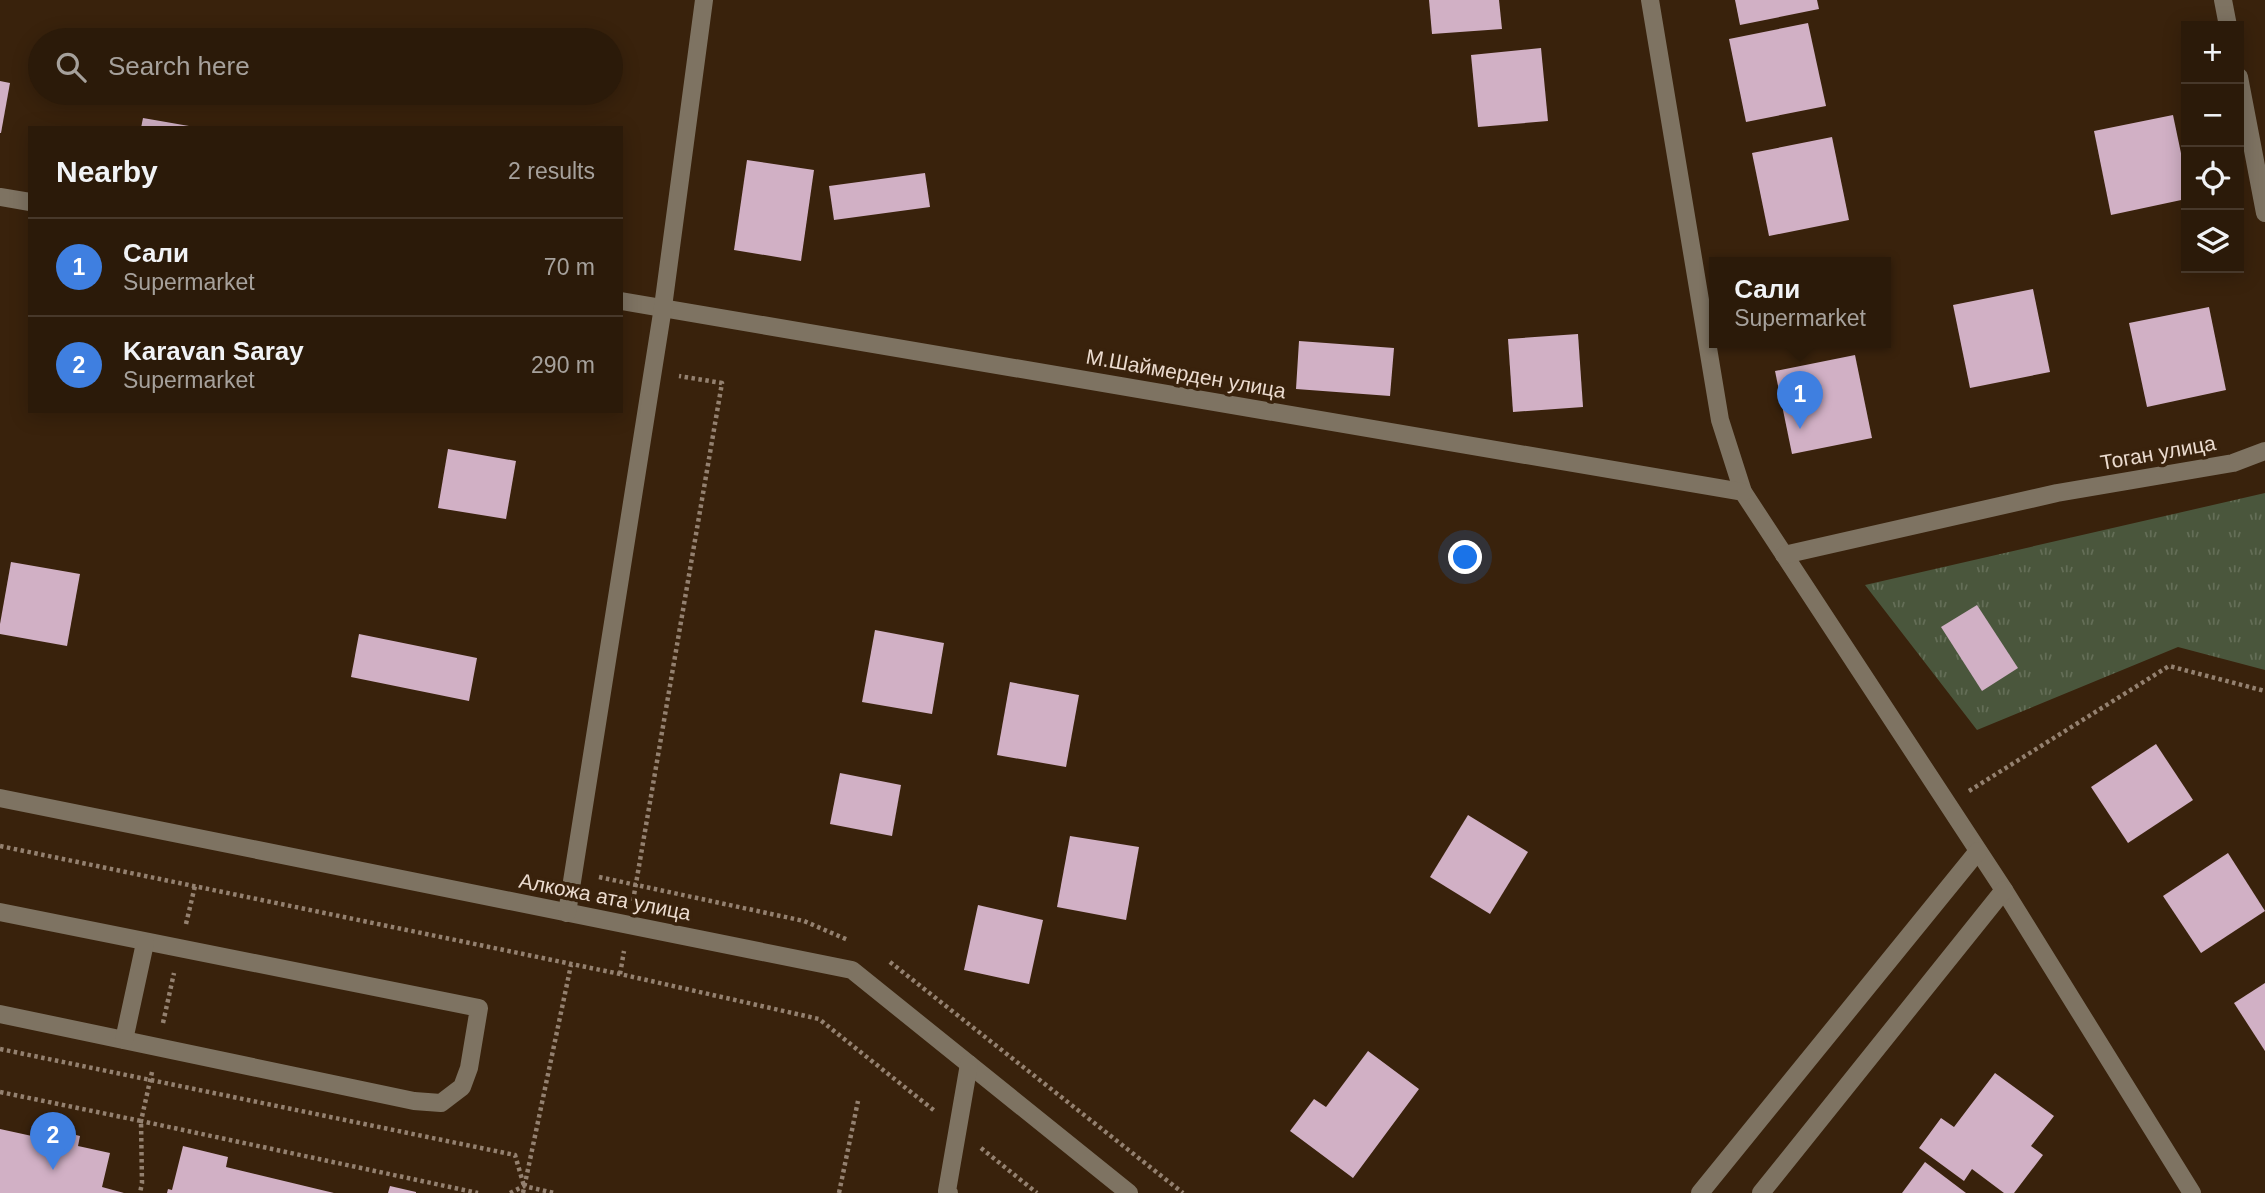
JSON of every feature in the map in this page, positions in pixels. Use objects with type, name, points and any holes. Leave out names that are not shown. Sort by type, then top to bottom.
[{"type":"street","points":[[568,913],[663,307],[704,0]]},
{"type":"street","points":[[1650,0],[1720,420],[1743,492],[2004,890],[2192,1193]]},
{"type":"street","points":[[2223,0],[2227,21]]},
{"type":"street","points":[[2240,84],[2265,214]]},
{"type":"street","points":[[0,197],[28,202]]},
{"type":"street","name":"М.Шаймерден улица","points":[[623,301],[1743,492]]},
{"type":"street","name":"Тоган улица","points":[[1784,555],[2057,493],[2233,463],[2265,451]]},
{"type":"street","name":"Алкожа ата улица","points":[[0,798],[852,970],[1129,1193]]},
{"type":"street","points":[[1700,1193],[1978,851]]},
{"type":"street","points":[[1760,1193],[2004,890]]},
{"type":"street","points":[[0,912],[479,1008],[469,1068],[462,1087],[442,1103],[414,1101],[0,1014]]},
{"type":"street","points":[[124,1040],[145,943]]},
{"type":"street","points":[[949,1193],[947,1191],[969,1064]]},
{"type":"path","points":[[620,974],[722,383],[652,372]]},
{"type":"path","points":[[1948,805],[2169,666],[2265,691]]},
{"type":"path","points":[[0,846],[620,974],[819,1019],[1037,1193]]},
{"type":"path","points":[[523,1193],[571,965]]},
{"type":"path","points":[[140,1193],[141,1121],[157,1047]]},
{"type":"path","points":[[0,1049],[515,1155],[524,1186]]},
{"type":"path","points":[[0,1092],[478,1193]]},
{"type":"path","points":[[839,1193],[858,1101]]},
{"type":"path","points":[[510,1193],[524,1186],[554,1193]]},
{"type":"green space","points":[[2265,493],[2265,670],[2178,647],[1977,730],[1865,585]]},
{"type":"building","points":[[1429,0],[1499,0],[1502,29],[1432,34]]},
{"type":"building","points":[[1735,0],[1817,0],[1819,9],[1740,25]]},
{"type":"building","points":[[1808,23],[1826,106],[1746,122],[1729,39]]},
{"type":"building","points":[[1541,48],[1548,121],[1478,127],[1471,55]]},
{"type":"building","points":[[0,81],[10,83],[1,133],[0,133]]},
{"type":"building","points":[[2173,115],[2181,153],[2181,200],[2111,215],[2094,131]]},
{"type":"building","points":[[143,118],[189,126],[141,126]]},
{"type":"building","points":[[1832,137],[1849,220],[1769,236],[1752,153]]},
{"type":"building","points":[[747,160],[814,170],[801,261],[734,250]]},
{"type":"building","points":[[925,173],[930,207],[834,220],[829,186]]},
{"type":"building","points":[[2033,289],[2050,372],[1970,388],[1953,305]]},
{"type":"building","points":[[2209,307],[2226,390],[2147,407],[2129,323]]},
{"type":"building","points":[[1578,334],[1583,407],[1513,412],[1508,339]]},
{"type":"building","points":[[1299,341],[1394,348],[1390,396],[1296,389]]},
{"type":"building","points":[[1855,355],[1872,438],[1792,454],[1775,371]]},
{"type":"building","points":[[448,449],[516,461],[506,519],[438,508]]},
{"type":"building","points":[[11,562],[80,574],[67,646],[0,634]]},
{"type":"building","points":[[1977,605],[2018,668],[1982,691],[1941,627]]},
{"type":"building","points":[[875,630],[944,643],[932,714],[862,702]]},
{"type":"building","points":[[359,634],[477,658],[469,701],[351,677]]},
{"type":"building","points":[[1010,682],[1079,695],[1066,767],[997,755]]},
{"type":"building","points":[[2156,744],[2193,800],[2128,843],[2091,787]]},
{"type":"building","points":[[840,773],[901,785],[892,836],[830,824]]},
{"type":"building","points":[[1468,815],[1528,852],[1490,914],[1430,877]]},
{"type":"building","points":[[1070,836],[1139,847],[1126,920],[1057,907]]},
{"type":"building","points":[[2228,853],[2265,911],[2201,953],[2163,896]]},
{"type":"building","points":[[978,905],[1043,920],[1029,984],[964,970]]},
{"type":"building","points":[[2265,983],[2265,1051],[2234,1003]]},
{"type":"building","points":[[1368,1051],[1419,1089],[1353,1178],[1290,1131],[1314,1099],[1326,1107]]},
{"type":"building","points":[[1995,1073],[2054,1116],[2031,1146],[2043,1155],[2014,1193],[2004,1193],[1972,1169],[1964,1181],[1919,1148],[1941,1118],[1954,1127]]},
{"type":"building","points":[[35,1125],[80,1136],[78,1146],[110,1153],[102,1187],[124,1193],[0,1193],[0,1129],[32,1136]]},
{"type":"building","points":[[183,1146],[228,1157],[226,1167],[334,1193],[167,1193],[168,1189],[172,1190]]},
{"type":"building","points":[[1925,1162],[1966,1193],[1902,1193]]},
{"type":"building","points":[[390,1186],[416,1192],[416,1193],[388,1193]]},
{"type":"place","name":"Сали","points":[[1800,429]]},
{"type":"place","name":"Karavan Saray","points":[[53,1170]]}]
